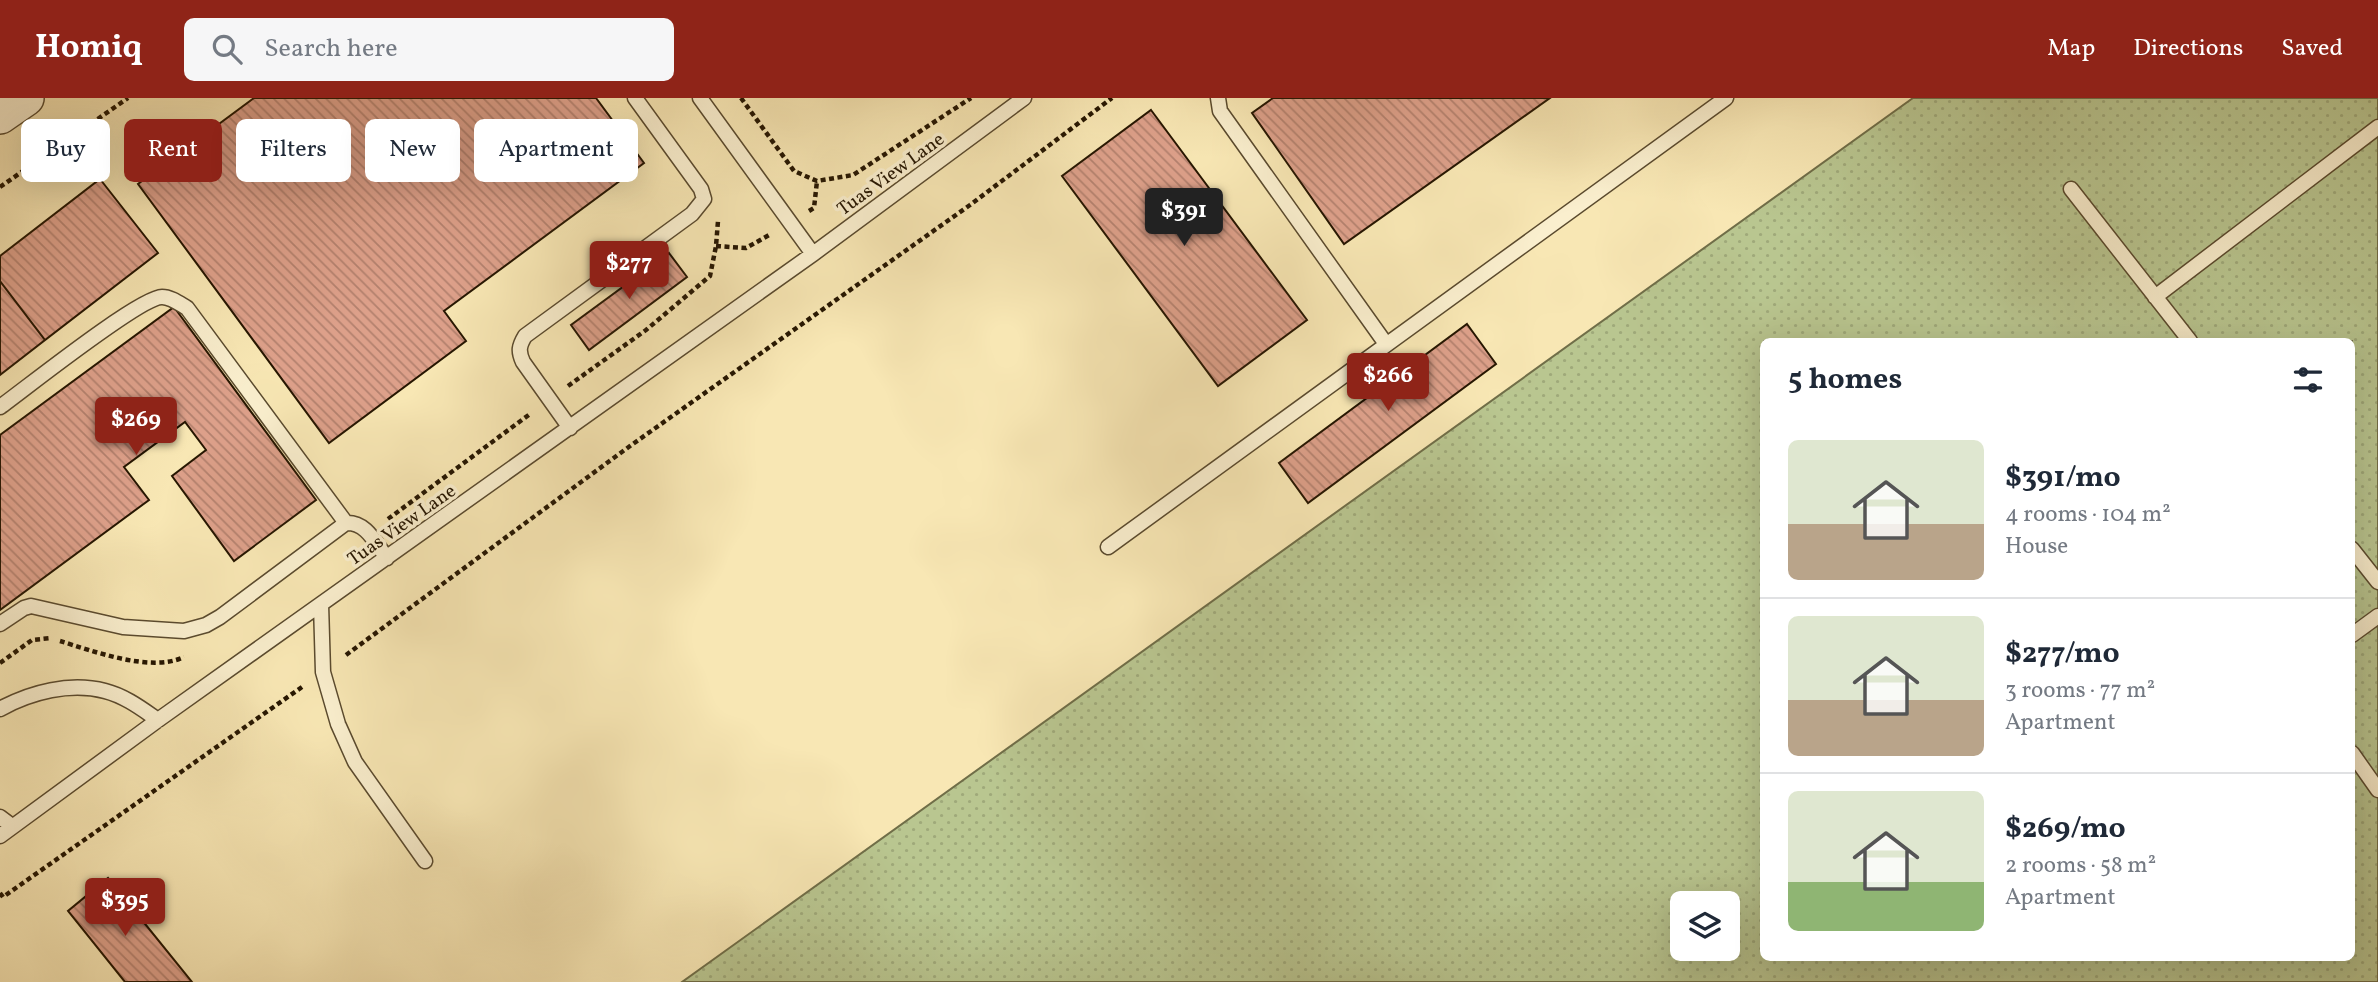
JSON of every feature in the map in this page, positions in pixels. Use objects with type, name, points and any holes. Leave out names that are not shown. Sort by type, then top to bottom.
[{"type":"street","points":[[0,116],[26,98]]},
{"type":"lane","points":[[570,428],[519,352],[525,337],[692,214],[704,199],[701,189],[635,98]]},
{"type":"lane","points":[[700,98],[813,254]]},
{"type":"lane","name":"Tuas View Lane","points":[[0,836],[6,821],[158,720],[387,558],[813,254],[1024,98]]},
{"type":"lane","points":[[1218,98],[1220,111],[1386,344]]},
{"type":"lane","points":[[1108,547],[1726,98]]},
{"type":"lane","points":[[2155,297],[2378,127]]},
{"type":"lane","points":[[2070,189],[2188,338]]},
{"type":"lane","points":[[0,407],[119,319],[162,297],[175,301],[187,308],[346,523]]},
{"type":"lane","points":[[0,624],[24,608],[41,607],[122,627],[184,631],[206,625],[346,523],[363,526],[387,558]]},
{"type":"lane","points":[[2355,553],[2378,582]]},
{"type":"lane","points":[[321,604],[323,672],[338,724],[355,762],[425,861]]},
{"type":"lane","points":[[2355,633],[2378,616]]},
{"type":"lane","points":[[0,709],[20,698],[69,687],[106,691],[135,704],[158,720]]},
{"type":"lane","points":[[2355,757],[2378,790]]},
{"type":"path","points":[[0,187],[128,98]]},
{"type":"path","points":[[741,98],[794,171],[817,181],[853,175],[971,98]]},
{"type":"path","points":[[0,893],[3,897],[323,672],[630,446],[970,205],[1112,98]]},
{"type":"path","points":[[368,533],[646,330],[710,276],[716,246],[718,212]]},
{"type":"path","points":[[0,663],[32,640],[52,638],[116,658],[171,663],[193,653]]},
{"type":"green space","points":[[1913,98],[2378,98],[2378,982],[682,982]]},
{"type":"building","points":[[254,98],[596,98],[612,119],[474,119],[474,182],[618,182],[444,311],[466,341],[329,443],[138,184],[222,182],[222,122]]},
{"type":"building","points":[[1273,98],[1550,98],[1344,244],[1252,113]]},
{"type":"building","points":[[1151,110],[1307,320],[1218,386],[1062,176]]},
{"type":"building","points":[[638,155],[644,163],[638,167]]},
{"type":"building","points":[[96,182],[102,182],[158,253],[45,340],[0,281],[0,256]]},
{"type":"building","points":[[669,253],[687,277],[589,350],[571,325]]},
{"type":"building","points":[[0,281],[45,340],[0,375]]},
{"type":"building","points":[[174,307],[316,500],[234,561],[172,476],[206,450],[185,422],[124,467],[149,500],[0,610],[0,435]]},
{"type":"building","points":[[1467,324],[1496,364],[1308,503],[1279,463]]},
{"type":"building","points":[[108,878],[192,982],[125,982],[68,911]]}]
